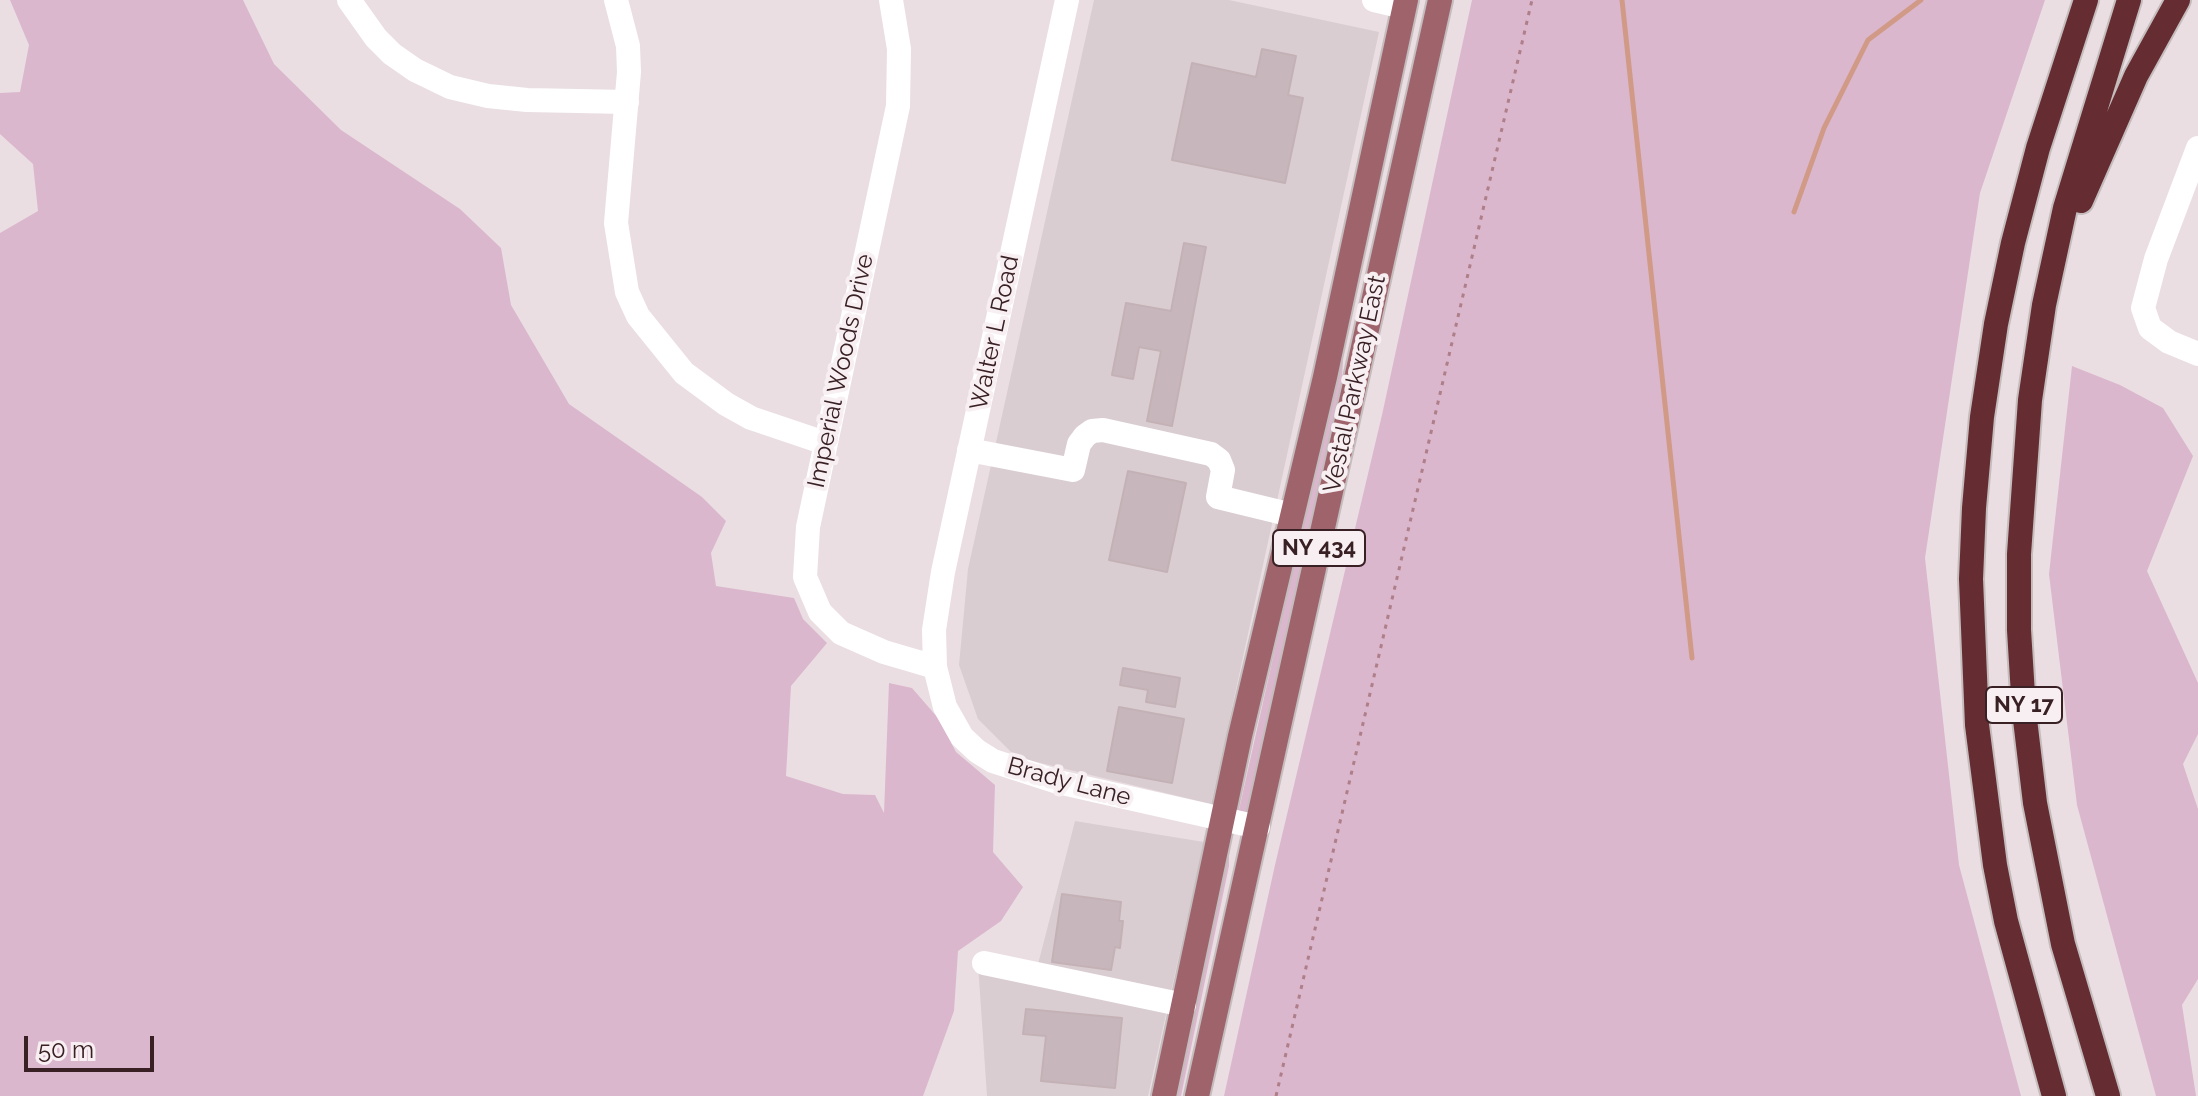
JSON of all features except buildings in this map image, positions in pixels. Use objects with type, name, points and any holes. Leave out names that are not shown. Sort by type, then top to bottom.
[{"type":"highway","points":[[2065,62],[2072,0]]},
{"type":"highway","name":"NY 17","points":[[2054,1096],[2006,921],[1995,865],[1977,725],[1971,579],[1974,508],[1988,365],[2013,243],[2038,148],[2086,0]]},
{"type":"highway","name":"NY 17","points":[[2108,1096],[2063,944],[2035,803],[2024,711],[2019,630],[2019,554],[2030,400],[2044,305],[2065,208],[2129,0]]},
{"type":"highway","points":[[2044,305],[2088,182],[2136,76],[2178,0]]},
{"type":"main road","name":"Vestal Parkway East","points":[[1197,1096],[1440,0]]},
{"type":"main road","name":"Vestal Parkway East","points":[[1164,1096],[1405,4]]},
{"type":"street","points":[[349,0],[376,38],[392,54],[415,70],[450,87],[501,98],[627,102]]},
{"type":"street","points":[[616,0],[628,46],[627,102],[616,223],[627,292],[638,316],[684,373],[726,404],[763,423],[825,443]]},
{"type":"street","name":"Imperial Woods Drive","points":[[891,0],[899,49],[898,106],[808,527],[805,577],[820,612],[841,633],[884,652],[935,667]]},
{"type":"street","name":"Walter L Road","points":[[935,667],[934,630],[943,572],[1067,0]]},
{"type":"street","points":[[1374,0],[1405,4]]},
{"type":"street","points":[[2198,148],[2156,259],[2143,308],[2150,328],[2169,342],[2198,354]]},
{"type":"street","points":[[969,450],[1073,470],[1079,444],[1085,436],[1092,431],[1103,430],[1211,454],[1219,460],[1223,470],[1218,497],[1292,515]]},
{"type":"street","name":"Brady Lane","points":[[935,667],[945,707],[962,737],[993,761],[1058,782],[1258,827]]},
{"type":"street","points":[[984,963],[1184,1005]]},
{"type":"path","points":[[1276,1096],[1532,0]]},
{"type":"shaded area","points":[[10,0],[243,0],[274,64],[341,130],[460,209],[501,248],[511,305],[569,404],[702,497],[726,521],[711,553],[716,586],[794,598],[803,619],[827,643],[791,686],[786,776],[843,794],[875,795],[884,813],[889,683],[912,688],[938,718],[956,752],[995,785],[993,852],[1023,887],[1001,921],[958,951],[954,1011],[923,1096],[0,1096],[0,233],[38,211],[33,164],[0,134],[0,93],[20,92],[29,45]]},
{"type":"shaded area","points":[[1094,0],[1229,0],[1379,32],[1211,804],[1016,757],[978,719],[959,665],[968,569]]},
{"type":"shaded area","points":[[1472,0],[2045,0],[1980,193],[1925,558],[1959,865],[2021,1096],[1224,1096],[1275,865],[1382,415]]},
{"type":"shaded area","points":[[1341,354],[1339,418],[1250,815],[1238,814]]},
{"type":"shaded area","points":[[2072,366],[2120,385],[2163,408],[2193,456],[2147,571],[2198,683],[2198,734],[2183,764],[2198,809],[2198,979],[2182,1005],[2196,1096],[2156,1096],[2077,805],[2049,574]]},
{"type":"shaded area","points":[[1075,821],[1204,842],[1148,1096],[987,1096],[978,964],[1037,968]]},
{"type":"shaded area","points":[[1229,856],[1181,1096],[1173,1096],[1224,857]]},
{"type":"waterway","points":[[1622,0],[1692,658]]},
{"type":"waterway","points":[[1794,212],[1824,128],[1868,40],[1921,0]]}]
